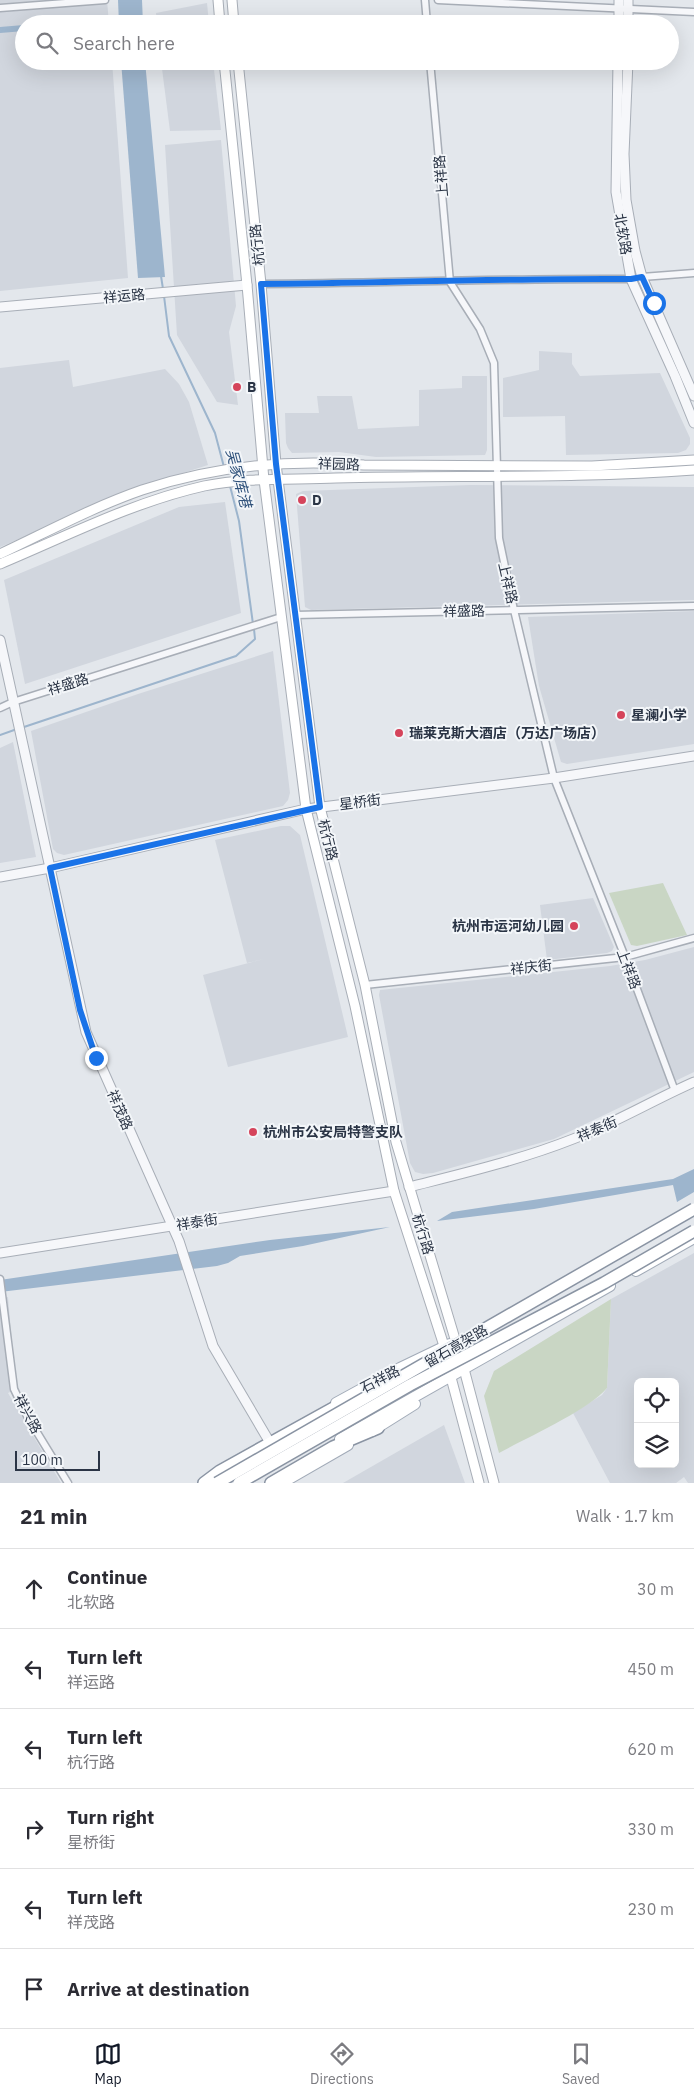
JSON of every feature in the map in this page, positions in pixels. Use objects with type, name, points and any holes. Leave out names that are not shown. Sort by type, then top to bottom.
[{"type":"highway","name":"留石高架路","points":[[217,1483],[694,1209]]},
{"type":"highway","name":"留石高架路","points":[[239,1483],[410,1385],[604,1283],[694,1231]]},
{"type":"highway","points":[[204,1483],[220,1471],[346,1401]]},
{"type":"highway","points":[[271,1483],[333,1447],[354,1438],[375,1424]]},
{"type":"main road","points":[[218,0],[219,15]]},
{"type":"main road","points":[[232,0],[233,15]]},
{"type":"main road","name":"杭行路","points":[[225,70],[247,285],[264,480],[306,809],[355,1006],[394,1191],[445,1346],[450,1376],[480,1483]]},
{"type":"main road","name":"杭行路","points":[[239,70],[261,284],[276,464],[320,807],[365,985],[396,1142],[464,1369],[494,1483]]},
{"type":"main road","name":"祥园路","points":[[0,554],[96,509],[141,491],[208,472],[263,465],[333,462],[364,465],[592,466],[694,460]]},
{"type":"main road","name":"祥园路","points":[[0,564],[137,507],[206,486],[264,480],[633,475],[694,470]]},
{"type":"main road","name":"石祥路","points":[[198,1483],[400,1368],[455,1342],[694,1205]]},
{"type":"main road","points":[[264,1483],[434,1392],[450,1376],[694,1238]]},
{"type":"main road","points":[[346,1401],[393,1375],[400,1368]]},
{"type":"main road","points":[[282,1483],[375,1424]]},
{"type":"street","points":[[0,8],[105,0]]},
{"type":"street","points":[[425,0],[426,15]]},
{"type":"street","points":[[438,0],[624,4],[694,12]]},
{"type":"street","name":"上祥路","points":[[431,70],[450,282],[480,328],[494,363],[499,538],[554,778],[625,957],[675,1091]]},
{"type":"street","name":"北软路","points":[[618,70],[616,192],[631,279],[694,423]]},
{"type":"street","name":"北软路","points":[[628,70],[624,154],[626,200],[635,252],[642,277],[694,396]]},
{"type":"street","points":[[261,284],[631,279],[694,273]]},
{"type":"street","name":"祥运路","points":[[0,307],[247,285]]},
{"type":"street","name":"祥盛路","points":[[295,615],[694,606]]},
{"type":"street","name":"祥盛路","points":[[0,708],[14,706],[281,617]]},
{"type":"street","name":"祥茂路","points":[[0,640],[86,1032],[179,1241],[218,1358],[269,1441]]},
{"type":"street","name":"星桥街","points":[[0,877],[50,868],[306,809],[554,778],[694,756]]},
{"type":"street","name":"祥庆街","points":[[365,985],[625,957],[694,938]]},
{"type":"street","name":"祥泰街","points":[[409,1188],[502,1163],[564,1143],[619,1120],[694,1082]]},
{"type":"street","name":"祥泰街","points":[[0,1253],[394,1191]]},
{"type":"street","name":"祥兴路","points":[[0,1279],[14,1389],[27,1416],[68,1483]]},
{"type":"shaded area","points":[[0,0],[107,0],[108,15],[15,15],[15,70],[113,70],[128,278],[0,291]]},
{"type":"shaded area","points":[[207,3],[208,15],[156,15],[156,13]]},
{"type":"shaded area","points":[[162,70],[214,70],[221,130],[170,131]]},
{"type":"shaded area","points":[[221,140],[236,306],[229,332],[238,405],[217,402],[177,335],[165,145]]},
{"type":"shaded area","points":[[539,351],[572,353],[572,364],[580,376],[660,373],[690,438],[690,444],[686,450],[678,453],[566,455],[565,416],[503,417],[503,378],[539,370]]},
{"type":"shaded area","points":[[69,360],[73,387],[165,369],[179,384],[189,402],[208,465],[155,482],[0,547],[0,368]]},
{"type":"shaded area","points":[[462,376],[487,376],[487,450],[485,455],[376,457],[339,452],[292,453],[286,443],[285,413],[319,413],[317,396],[352,396],[358,429],[419,426],[419,390],[462,388]]},
{"type":"shaded area","points":[[470,485],[694,487],[694,600],[311,610],[305,607],[296,494],[303,491]]},
{"type":"shaded area","points":[[225,502],[241,613],[25,684],[4,580],[179,507]]},
{"type":"shaded area","name":"星澜小学","points":[[694,611],[694,744],[567,764],[561,762],[539,686],[528,617]]},
{"type":"shaded area","points":[[273,651],[290,793],[288,800],[283,806],[64,855],[57,853],[53,849],[31,731],[138,694]]},
{"type":"shaded area","points":[[13,742],[36,857],[0,863],[0,748]]},
{"type":"shaded area","points":[[281,826],[290,826],[300,835],[348,1037],[228,1067],[203,975],[264,959],[247,963],[215,840]]},
{"type":"shaded area","name":"杭州市运河幼儿园","points":[[593,898],[614,947],[612,951],[547,960],[540,905]]},
{"type":"shaded area","points":[[694,947],[694,1072],[554,1139],[433,1173],[423,1174],[415,1172],[410,1163],[379,995],[380,990],[610,966],[645,960]]},
{"type":"shaded area","points":[[694,1253],[694,1483],[688,1483],[684,1477],[676,1483],[610,1483],[573,1413],[602,1395],[607,1388],[611,1299]]},
{"type":"shaded area","points":[[8,1297],[16,1389],[8,1393],[61,1483],[0,1483],[0,1299]]},
{"type":"shaded area","points":[[444,1425],[465,1483],[343,1483]]},
{"type":"green space","points":[[663,883],[687,935],[637,946],[631,945],[609,893]]},
{"type":"green space","points":[[611,1299],[607,1388],[586,1406],[499,1453],[484,1396],[494,1371]]},
{"type":"water","points":[[118,0],[142,0],[143,15],[119,15]]},
{"type":"water","points":[[122,70],[146,70],[165,277],[138,278]]},
{"type":"water","points":[[694,1169],[694,1192],[677,1202],[673,1185],[534,1209],[437,1221],[452,1212],[673,1179]]},
{"type":"water","points":[[390,1227],[303,1246],[240,1256],[228,1263],[217,1266],[0,1292],[0,1280],[270,1240]]},
{"type":"waterway","points":[[0,30],[15,29]]},
{"type":"waterway","name":"吴家库港","points":[[161,276],[163,289]]},
{"type":"waterway","name":"吴家库港","points":[[164,296],[169,336],[215,433],[224,467]]},
{"type":"waterway","name":"吴家库港","points":[[230,486],[239,521],[253,624]]},
{"type":"waterway","name":"吴家库港","points":[[21,728],[236,656],[255,639],[254,629]]},
{"type":"waterway","name":"吴家库港","points":[[0,735],[17,729]]},
{"type":"place","name":"B","points":[[237,387]]},
{"type":"place","name":"D","points":[[302,500]]},
{"type":"place","name":"星澜小学","points":[[621,715]]},
{"type":"place","name":"瑞莱克斯大酒店（万达广场店）","points":[[399,733]]},
{"type":"place","name":"杭州市运河幼儿园","points":[[574,926]]},
{"type":"place","name":"杭州市公安局特警支队","points":[[253,1132]]},
{"type":"route","points":[[96,1058],[80,1010],[50,868],[320,807],[276,464],[261,284],[631,279],[642,277],[654,303]]}]
